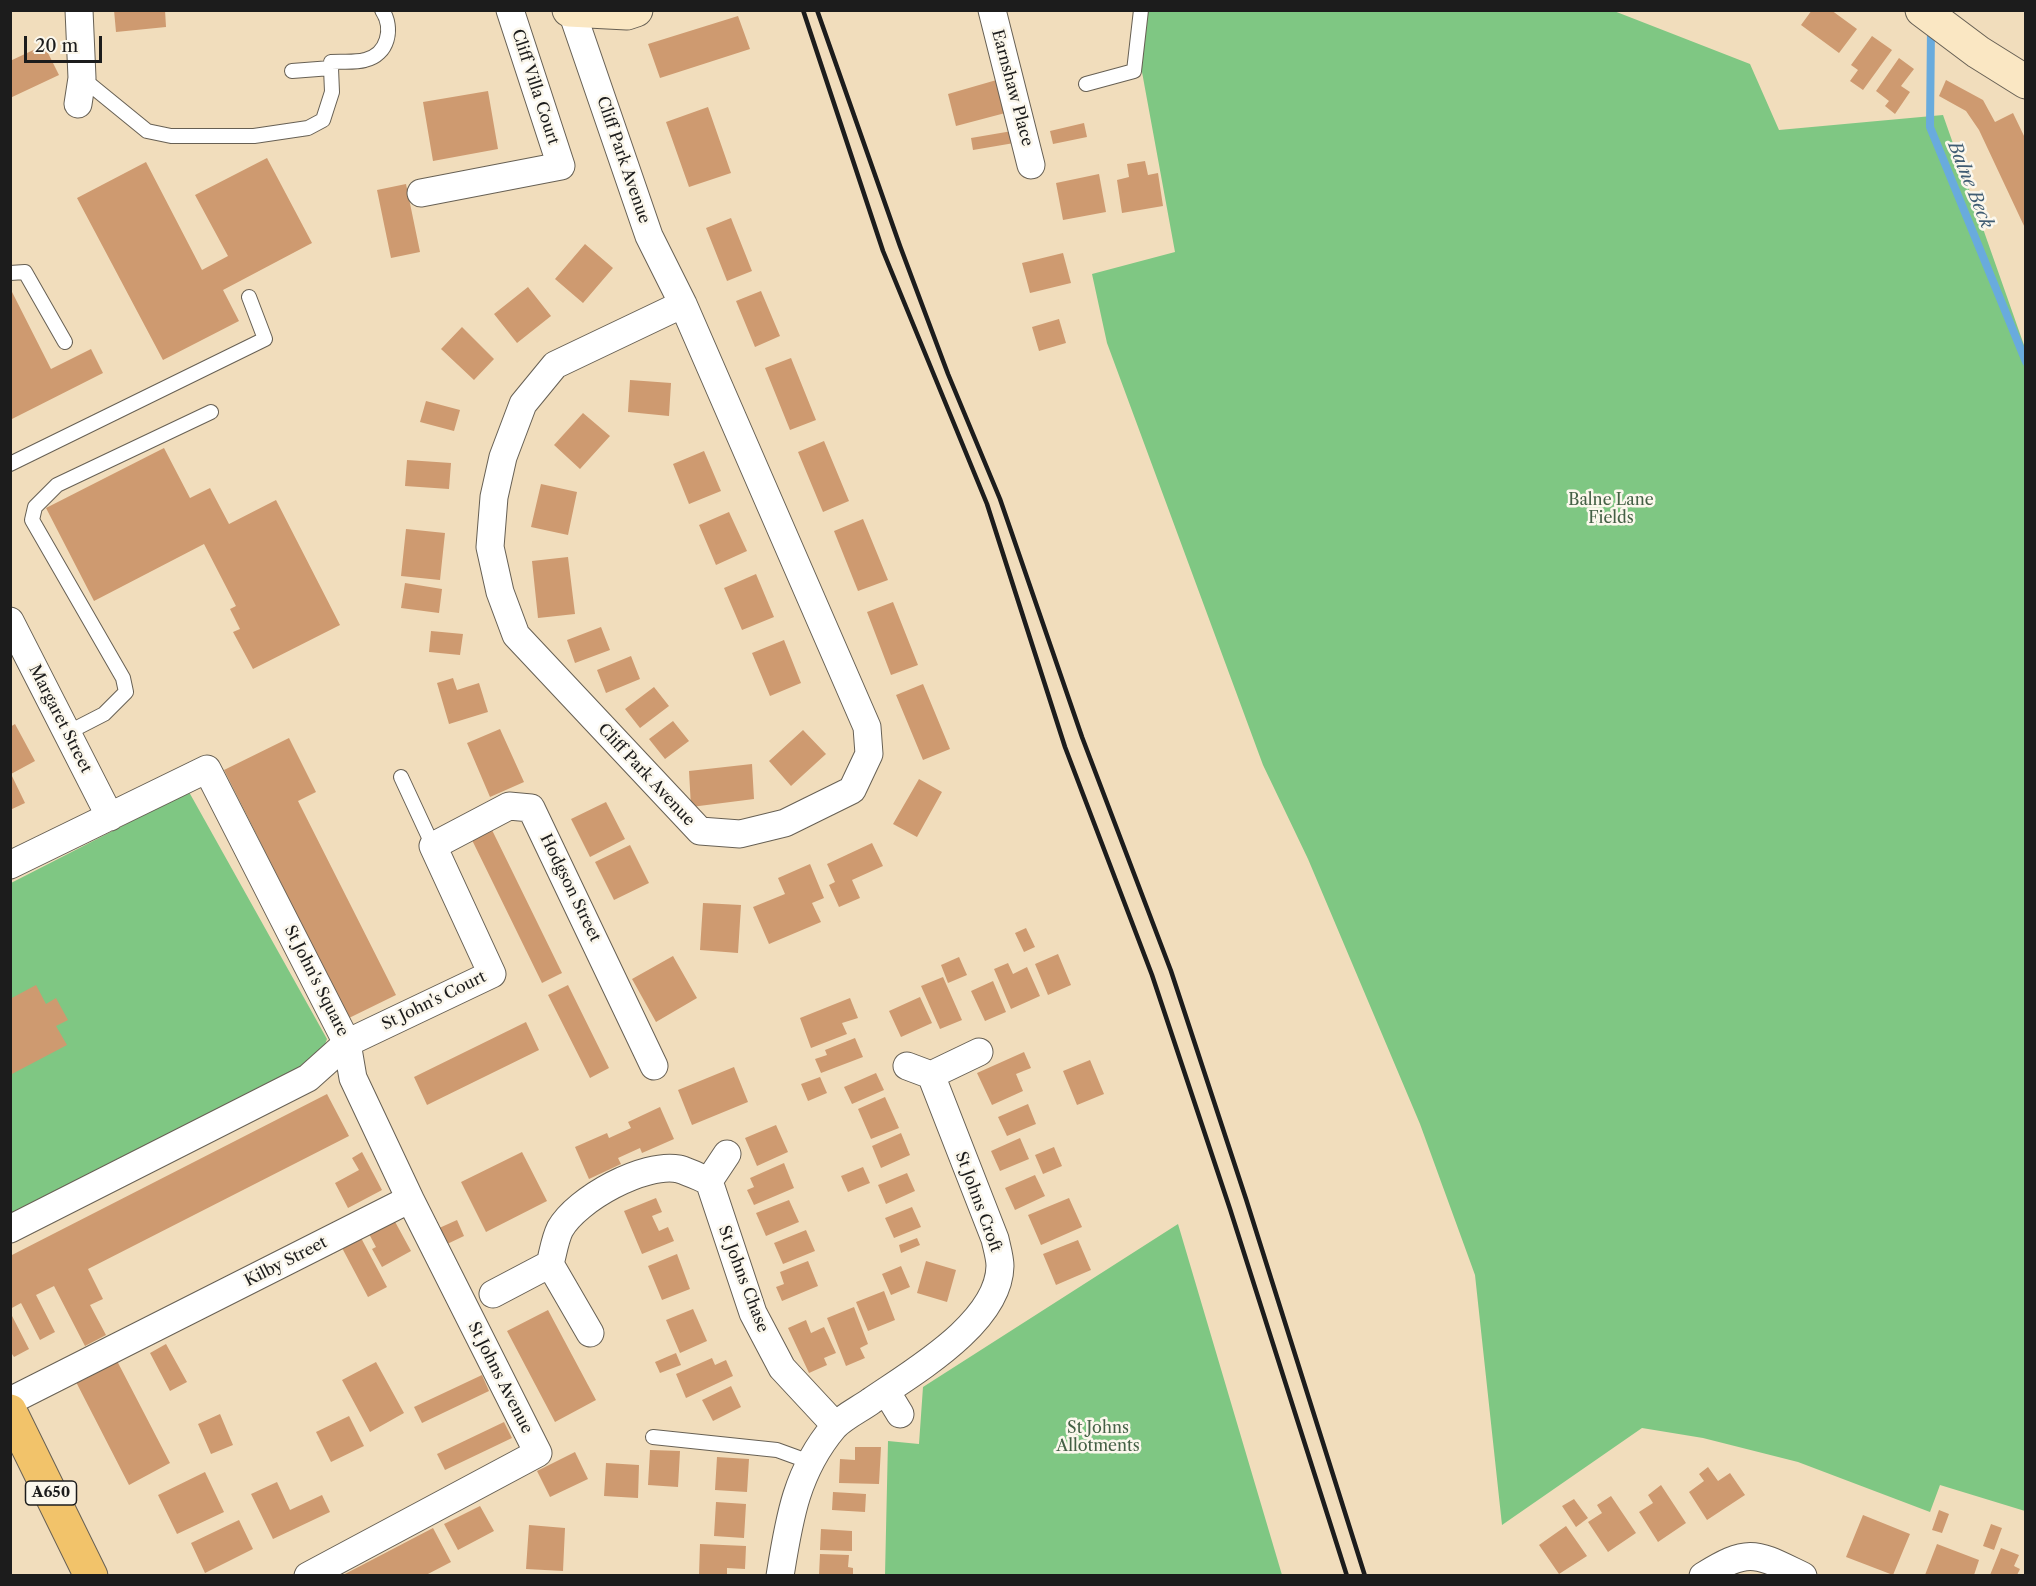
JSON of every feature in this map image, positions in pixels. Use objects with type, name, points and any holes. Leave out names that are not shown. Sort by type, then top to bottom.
[{"type":"main road","name":"A650","points":[[10,1411],[91,1575]]},
{"type":"street","points":[[79,10],[80,91]]},
{"type":"street","name":"Cliff Villa Court","points":[[421,193],[561,166],[510,10]]},
{"type":"street","points":[[570,11],[636,10]]},
{"type":"street","name":"Earnshaw Place","points":[[992,10],[1031,165]]},
{"type":"street","points":[[1922,10],[1978,52],[2025,82]]},
{"type":"street","name":"Cliff Park Avenue","points":[[570,11],[648,236],[683,304],[867,727],[869,754],[852,790],[785,823],[740,834],[700,831],[516,635],[500,592],[490,547],[494,497],[503,457],[523,404],[555,366],[594,345],[683,304]]},
{"type":"street","name":"Margaret Street","points":[[10,621],[110,817]]},
{"type":"street","name":"St John's Square","points":[[10,865],[207,770],[348,1043],[308,1078],[10,1229]]},
{"type":"street","name":"Hodgson Street","points":[[433,846],[509,806],[531,808],[654,1066]]},
{"type":"street","name":"St John's Court","points":[[348,1043],[492,974],[433,846]]},
{"type":"street","points":[[348,1043],[353,1078],[410,1199]]},
{"type":"street","name":"St Johns Croft","points":[[780,1575],[792,1505],[810,1462],[835,1425],[886,1391],[970,1326],[986,1309],[997,1286],[1000,1266],[995,1239],[919,1070],[980,1052]]},
{"type":"street","points":[[590,1334],[550,1264],[560,1229],[579,1208],[616,1184],[647,1170],[678,1169],[709,1181],[727,1154]]},
{"type":"street","name":"St Johns Chase","points":[[709,1181],[753,1313],[782,1368],[835,1425]]},
{"type":"street","name":"Kilby Street","points":[[10,1401],[410,1199]]},
{"type":"street","name":"St Johns Avenue","points":[[308,1575],[538,1453],[410,1199]]},
{"type":"street","points":[[493,1294],[550,1264]]},
{"type":"street","points":[[886,1391],[900,1414]]},
{"type":"street","points":[[1703,1575],[1732,1558],[1758,1555],[1803,1575]]},
{"type":"lane","points":[[331,62],[365,60],[384,48],[388,38],[388,23],[382,10]]},
{"type":"lane","points":[[1086,84],[1134,71],[1141,10]]},
{"type":"lane","points":[[80,91],[147,131],[171,136],[254,136],[308,128],[323,120],[332,92],[331,68],[292,71]]},
{"type":"lane","points":[[10,273],[25,272],[65,342]]},
{"type":"lane","points":[[10,464],[265,339],[249,297]]},
{"type":"lane","points":[[67,734],[104,714],[126,692],[123,678],[32,520],[35,507],[57,485],[211,412]]},
{"type":"lane","points":[[401,777],[433,846]]},
{"type":"lane","points":[[652,1437],[777,1450],[810,1462]]},
{"type":"green space","name":"Balne Lane Fields","points":[[1137,11],[1614,11],[1750,64],[1779,130],[1943,115],[2025,348],[2025,1511],[1940,1485],[1930,1512],[1798,1462],[1703,1438],[1642,1428],[1502,1525],[1475,1275],[1420,1124],[1308,859],[1263,765],[1107,343],[1092,274],[1175,252],[1142,72]]},
{"type":"green space","points":[[189,792],[327,1039],[322,1052],[310,1063],[11,1217],[11,883]]},
{"type":"green space","name":"St Johns Allotments","points":[[1178,1224],[1282,1575],[885,1575],[888,1441],[919,1444],[923,1387]]},
{"type":"building","points":[[114,10],[165,10],[166,27],[116,32]]},
{"type":"building","points":[[1812,10],[1831,10],[1857,29],[1839,53],[1801,25]]},
{"type":"building","points":[[738,16],[750,49],[660,78],[648,44]]},
{"type":"building","points":[[1872,36],[1892,50],[1863,90],[1850,81],[1858,70],[1851,65]]},
{"type":"building","points":[[44,45],[59,75],[10,98],[10,61]]},
{"type":"building","points":[[1899,58],[1914,69],[1901,86],[1910,92],[1895,114],[1885,106],[1889,101],[1876,91]]},
{"type":"building","points":[[1000,79],[1009,112],[956,126],[948,94]]},
{"type":"building","points":[[1946,80],[1983,100],[1995,122],[2013,113],[2025,138],[2025,228],[1979,130],[1966,111],[1939,96]]},
{"type":"building","points":[[488,91],[498,149],[433,161],[423,102]]},
{"type":"building","points":[[708,107],[731,173],[689,187],[666,122]]},
{"type":"building","points":[[1084,123],[1087,137],[1053,144],[1050,131]]},
{"type":"building","points":[[1018,130],[1020,142],[973,150],[971,138]]},
{"type":"building","points":[[267,158],[312,243],[223,290],[239,321],[163,360],[77,198],[146,162],[202,270],[228,256],[195,195]]},
{"type":"building","points":[[1145,161],[1148,175],[1158,173],[1163,206],[1122,213],[1117,180],[1129,177],[1127,164]]},
{"type":"building","points":[[1099,174],[1106,212],[1063,220],[1056,183]]},
{"type":"building","points":[[406,184],[420,252],[391,258],[377,190]]},
{"type":"building","points":[[731,218],[752,271],[727,281],[706,228]]},
{"type":"building","points":[[585,244],[613,268],[583,303],[555,279]]},
{"type":"building","points":[[1063,253],[1071,283],[1030,293],[1022,263]]},
{"type":"building","points":[[528,287],[551,316],[517,343],[494,314]]},
{"type":"building","points":[[10,288],[51,369],[91,349],[103,373],[10,420]]},
{"type":"building","points":[[761,291],[780,336],[755,347],[736,301]]},
{"type":"building","points":[[1059,319],[1066,343],[1039,351],[1032,327]]},
{"type":"building","points":[[462,327],[494,359],[474,380],[441,349]]},
{"type":"building","points":[[791,358],[816,420],[790,430],[765,368]]},
{"type":"building","points":[[630,380],[671,383],[669,416],[628,412]]},
{"type":"building","points":[[426,401],[460,410],[454,431],[420,422]]},
{"type":"building","points":[[583,413],[610,436],[580,469],[554,445]]},
{"type":"building","points":[[824,441],[849,501],[823,512],[798,452]]},
{"type":"building","points":[[164,448],[190,498],[210,488],[229,524],[276,500],[340,625],[253,669],[233,632],[240,629],[230,609],[236,606],[204,544],[94,601],[46,508]]},
{"type":"building","points":[[704,451],[721,491],[689,504],[673,464]]},
{"type":"building","points":[[407,460],[451,463],[449,489],[405,486]]},
{"type":"building","points":[[541,484],[577,492],[568,535],[531,527]]},
{"type":"building","points":[[729,512],[747,551],[716,565],[699,525]]},
{"type":"building","points":[[863,519],[888,580],[858,591],[834,531]]},
{"type":"building","points":[[406,529],[445,533],[440,580],[401,576]]},
{"type":"building","points":[[568,557],[575,614],[538,618],[532,561]]},
{"type":"building","points":[[756,574],[774,617],[742,630],[724,588]]},
{"type":"building","points":[[405,583],[442,589],[439,613],[401,608]]},
{"type":"building","points":[[893,602],[918,665],[891,675],[867,612]]},
{"type":"building","points":[[601,627],[610,650],[575,663],[567,640]]},
{"type":"building","points":[[431,631],[463,634],[460,655],[429,652]]},
{"type":"building","points":[[784,640],[801,683],[770,696],[752,653]]},
{"type":"building","points":[[631,656],[640,679],[606,693],[597,670]]},
{"type":"building","points":[[453,678],[457,690],[479,683],[488,712],[449,724],[437,683]]},
{"type":"building","points":[[923,684],[950,749],[923,760],[896,695]]},
{"type":"building","points":[[654,687],[669,706],[640,728],[625,709]]},
{"type":"building","points":[[673,721],[689,741],[665,759],[649,739]]},
{"type":"building","points":[[15,724],[35,761],[11,774],[25,803],[10,810],[10,727]]},
{"type":"building","points":[[500,729],[524,782],[490,797],[467,743]]},
{"type":"building","points":[[803,730],[826,754],[791,786],[769,761]]},
{"type":"building","points":[[289,738],[316,792],[298,801],[396,995],[349,1018],[224,770]]},
{"type":"building","points":[[752,764],[754,799],[691,807],[689,771]]},
{"type":"building","points":[[919,779],[942,792],[917,837],[893,824]]},
{"type":"building","points":[[606,802],[625,839],[590,857],[571,819]]},
{"type":"building","points":[[492,830],[562,973],[542,983],[472,840]]},
{"type":"building","points":[[872,843],[883,866],[852,880],[860,898],[839,907],[829,885],[835,882],[827,864]]},
{"type":"building","points":[[630,845],[649,883],[614,900],[595,862]]},
{"type":"building","points":[[810,864],[824,898],[812,903],[821,922],[769,944],[753,907],[785,894],[778,878]]},
{"type":"building","points":[[703,903],[741,905],[738,953],[700,950]]},
{"type":"building","points":[[1026,928],[1035,947],[1024,952],[1015,933]]},
{"type":"building","points":[[1058,954],[1071,985],[1048,995],[1035,964]]},
{"type":"building","points":[[673,956],[697,998],[656,1022],[632,979]]},
{"type":"building","points":[[959,957],[967,975],[948,983],[941,965]]},
{"type":"building","points":[[1008,963],[1013,974],[1027,967],[1040,996],[1011,1009],[994,969]]},
{"type":"building","points":[[943,977],[962,1020],[940,1029],[921,986]]},
{"type":"building","points":[[993,981],[1006,1012],[985,1021],[971,991]]},
{"type":"building","points":[[36,985],[46,1004],[56,998],[68,1020],[56,1026],[67,1045],[10,1075],[10,999]]},
{"type":"building","points":[[568,985],[609,1068],[590,1078],[548,995]]},
{"type":"building","points":[[920,997],[932,1023],[901,1037],[889,1011]]},
{"type":"building","points":[[850,998],[858,1018],[842,1023],[847,1034],[811,1048],[800,1018]]},
{"type":"building","points":[[526,1022],[539,1050],[427,1105],[414,1077]]},
{"type":"building","points":[[855,1038],[863,1057],[821,1073],[815,1059],[827,1055],[825,1050]]},
{"type":"building","points":[[1024,1052],[1031,1068],[1016,1074],[1023,1091],[992,1105],[977,1073]]},
{"type":"building","points":[[1090,1060],[1104,1094],[1077,1105],[1063,1071]]},
{"type":"building","points":[[734,1067],[748,1102],[692,1125],[678,1090]]},
{"type":"building","points":[[876,1073],[884,1090],[852,1104],[844,1087]]},
{"type":"building","points":[[820,1077],[827,1093],[808,1101],[801,1084]]},
{"type":"building","points":[[327,1094],[349,1136],[88,1269],[103,1299],[90,1305],[106,1335],[85,1346],[54,1286],[36,1295],[55,1332],[40,1340],[21,1303],[10,1309],[10,1256]]},
{"type":"building","points":[[885,1097],[899,1128],[871,1139],[858,1109]]},
{"type":"building","points":[[1028,1104],[1036,1124],[1007,1136],[998,1117]]},
{"type":"building","points":[[660,1107],[674,1139],[642,1153],[640,1148],[618,1158],[621,1164],[589,1179],[575,1147],[607,1133],[609,1138],[631,1128],[628,1122]]},
{"type":"building","points":[[776,1125],[788,1152],[757,1166],[745,1138]]},
{"type":"building","points":[[901,1133],[910,1155],[881,1168],[872,1146]]},
{"type":"building","points":[[1020,1138],[1029,1159],[1000,1171],[991,1151]]},
{"type":"building","points":[[1054,1147],[1062,1166],[1043,1174],[1035,1155]]},
{"type":"building","points":[[362,1152],[382,1190],[348,1208],[335,1183],[359,1170],[352,1158]]},
{"type":"building","points":[[522,1152],[547,1201],[486,1232],[461,1182]]},
{"type":"building","points":[[784,1163],[794,1188],[754,1205],[747,1190],[754,1187],[750,1178]]},
{"type":"building","points":[[863,1167],[870,1183],[848,1192],[841,1176]]},
{"type":"building","points":[[907,1173],[915,1191],[886,1204],[878,1185]]},
{"type":"building","points":[[1035,1175],[1045,1196],[1015,1210],[1005,1188]]},
{"type":"building","points":[[656,1198],[662,1212],[652,1216],[659,1231],[668,1227],[674,1241],[642,1254],[624,1211]]},
{"type":"building","points":[[1069,1198],[1082,1227],[1041,1245],[1028,1215]]},
{"type":"building","points":[[789,1200],[799,1222],[766,1236],[756,1213]]},
{"type":"building","points":[[912,1207],[921,1227],[894,1238],[885,1218]]},
{"type":"building","points":[[393,1218],[411,1251],[382,1267],[372,1249],[376,1247],[368,1232]]},
{"type":"building","points":[[457,1220],[464,1236],[445,1245],[437,1229]]},
{"type":"building","points":[[806,1230],[815,1251],[783,1264],[774,1243]]},
{"type":"building","points":[[360,1236],[387,1287],[368,1297],[341,1246]]},
{"type":"building","points":[[917,1238],[920,1245],[901,1253],[899,1245]]},
{"type":"building","points":[[1078,1240],[1091,1270],[1056,1285],[1043,1254]]},
{"type":"building","points":[[677,1254],[690,1289],[662,1300],[648,1266]]},
{"type":"building","points":[[808,1261],[818,1286],[782,1301],[776,1287],[784,1284],[780,1272]]},
{"type":"building","points":[[926,1261],[956,1270],[947,1302],[917,1293]]},
{"type":"building","points":[[901,1266],[910,1287],[891,1295],[882,1274]]},
{"type":"building","points":[[884,1291],[895,1320],[868,1331],[856,1302]]},
{"type":"building","points":[[854,1307],[868,1344],[860,1348],[865,1358],[846,1366],[827,1318]]},
{"type":"building","points":[[693,1309],[707,1341],[680,1353],[666,1320]]},
{"type":"building","points":[[548,1310],[596,1400],[555,1422],[507,1331]]},
{"type":"building","points":[[10,1312],[29,1349],[14,1357],[10,1351]]},
{"type":"building","points":[[806,1320],[811,1333],[824,1327],[836,1353],[824,1358],[827,1365],[809,1373],[788,1328]]},
{"type":"building","points":[[166,1344],[187,1382],[170,1391],[150,1353]]},
{"type":"building","points":[[676,1353],[681,1365],[660,1373],[655,1362]]},
{"type":"building","points":[[712,1358],[715,1365],[726,1360],[733,1376],[686,1398],[676,1374]]},
{"type":"building","points":[[116,1359],[170,1463],[129,1485],[75,1380]]},
{"type":"building","points":[[376,1362],[404,1413],[370,1432],[342,1380]]},
{"type":"building","points":[[482,1375],[489,1391],[422,1423],[414,1407]]},
{"type":"building","points":[[731,1386],[741,1407],[713,1421],[702,1400]]},
{"type":"building","points":[[220,1414],[233,1445],[211,1454],[198,1424]]},
{"type":"building","points":[[349,1416],[364,1446],[331,1462],[316,1432]]},
{"type":"building","points":[[504,1422],[512,1438],[445,1470],[437,1454]]},
{"type":"building","points":[[855,1447],[881,1447],[879,1484],[839,1483],[840,1459],[855,1460]]},
{"type":"building","points":[[650,1450],[680,1451],[678,1487],[648,1485]]},
{"type":"building","points":[[575,1452],[588,1479],[550,1497],[537,1471]]},
{"type":"building","points":[[717,1457],[749,1459],[747,1492],[715,1490]]},
{"type":"building","points":[[606,1463],[639,1465],[638,1498],[604,1496]]},
{"type":"building","points":[[1708,1467],[1718,1481],[1730,1473],[1745,1495],[1707,1520],[1689,1492],[1704,1481],[1699,1474]]},
{"type":"building","points":[[205,1472],[224,1512],[177,1534],[158,1495]]},
{"type":"building","points":[[277,1482],[290,1510],[322,1495],[330,1512],[273,1539],[251,1494]]},
{"type":"building","points":[[1661,1485],[1686,1523],[1658,1542],[1639,1512],[1653,1503],[1648,1495]]},
{"type":"building","points":[[833,1492],[866,1494],[865,1512],[832,1510]]},
{"type":"building","points":[[1611,1496],[1636,1533],[1608,1552],[1588,1522],[1602,1513],[1597,1505]]},
{"type":"building","points":[[1574,1499],[1588,1518],[1576,1527],[1562,1506]]},
{"type":"building","points":[[716,1502],[746,1504],[744,1538],[714,1536]]},
{"type":"building","points":[[480,1506],[494,1531],[458,1550],[444,1524]]},
{"type":"building","points":[[1939,1510],[1949,1514],[1942,1533],[1932,1530]]},
{"type":"building","points":[[1863,1515],[1910,1534],[1893,1575],[1846,1557]]},
{"type":"building","points":[[239,1520],[253,1549],[205,1573],[191,1543]]},
{"type":"building","points":[[1991,1524],[2002,1528],[1994,1550],[1983,1546]]},
{"type":"building","points":[[529,1525],[565,1528],[563,1571],[526,1569]]},
{"type":"building","points":[[1566,1526],[1587,1556],[1559,1574],[1539,1545]]},
{"type":"building","points":[[433,1528],[451,1562],[426,1575],[343,1575]]},
{"type":"building","points":[[821,1529],[852,1531],[852,1551],[820,1550]]},
{"type":"building","points":[[700,1544],[746,1546],[745,1569],[727,1568],[727,1575],[699,1575]]},
{"type":"building","points":[[1937,1544],[1979,1560],[1974,1575],[1925,1575]]},
{"type":"building","points":[[2001,1548],[2019,1555],[2014,1566],[2020,1569],[2017,1575],[1990,1575]]},
{"type":"building","points":[[820,1554],[849,1555],[848,1567],[853,1568],[853,1575],[819,1575]]},
{"type":"waterway","name":"Balne Beck","points":[[1931,28],[1930,127],[2026,362]]},
{"type":"railway","points":[[803,10],[883,251],[987,504],[1065,747],[1152,975],[1230,1209],[1347,1576]]},
{"type":"railway","points":[[817,10],[900,246],[948,374],[1000,499],[1082,737],[1171,971],[1365,1576]]}]
